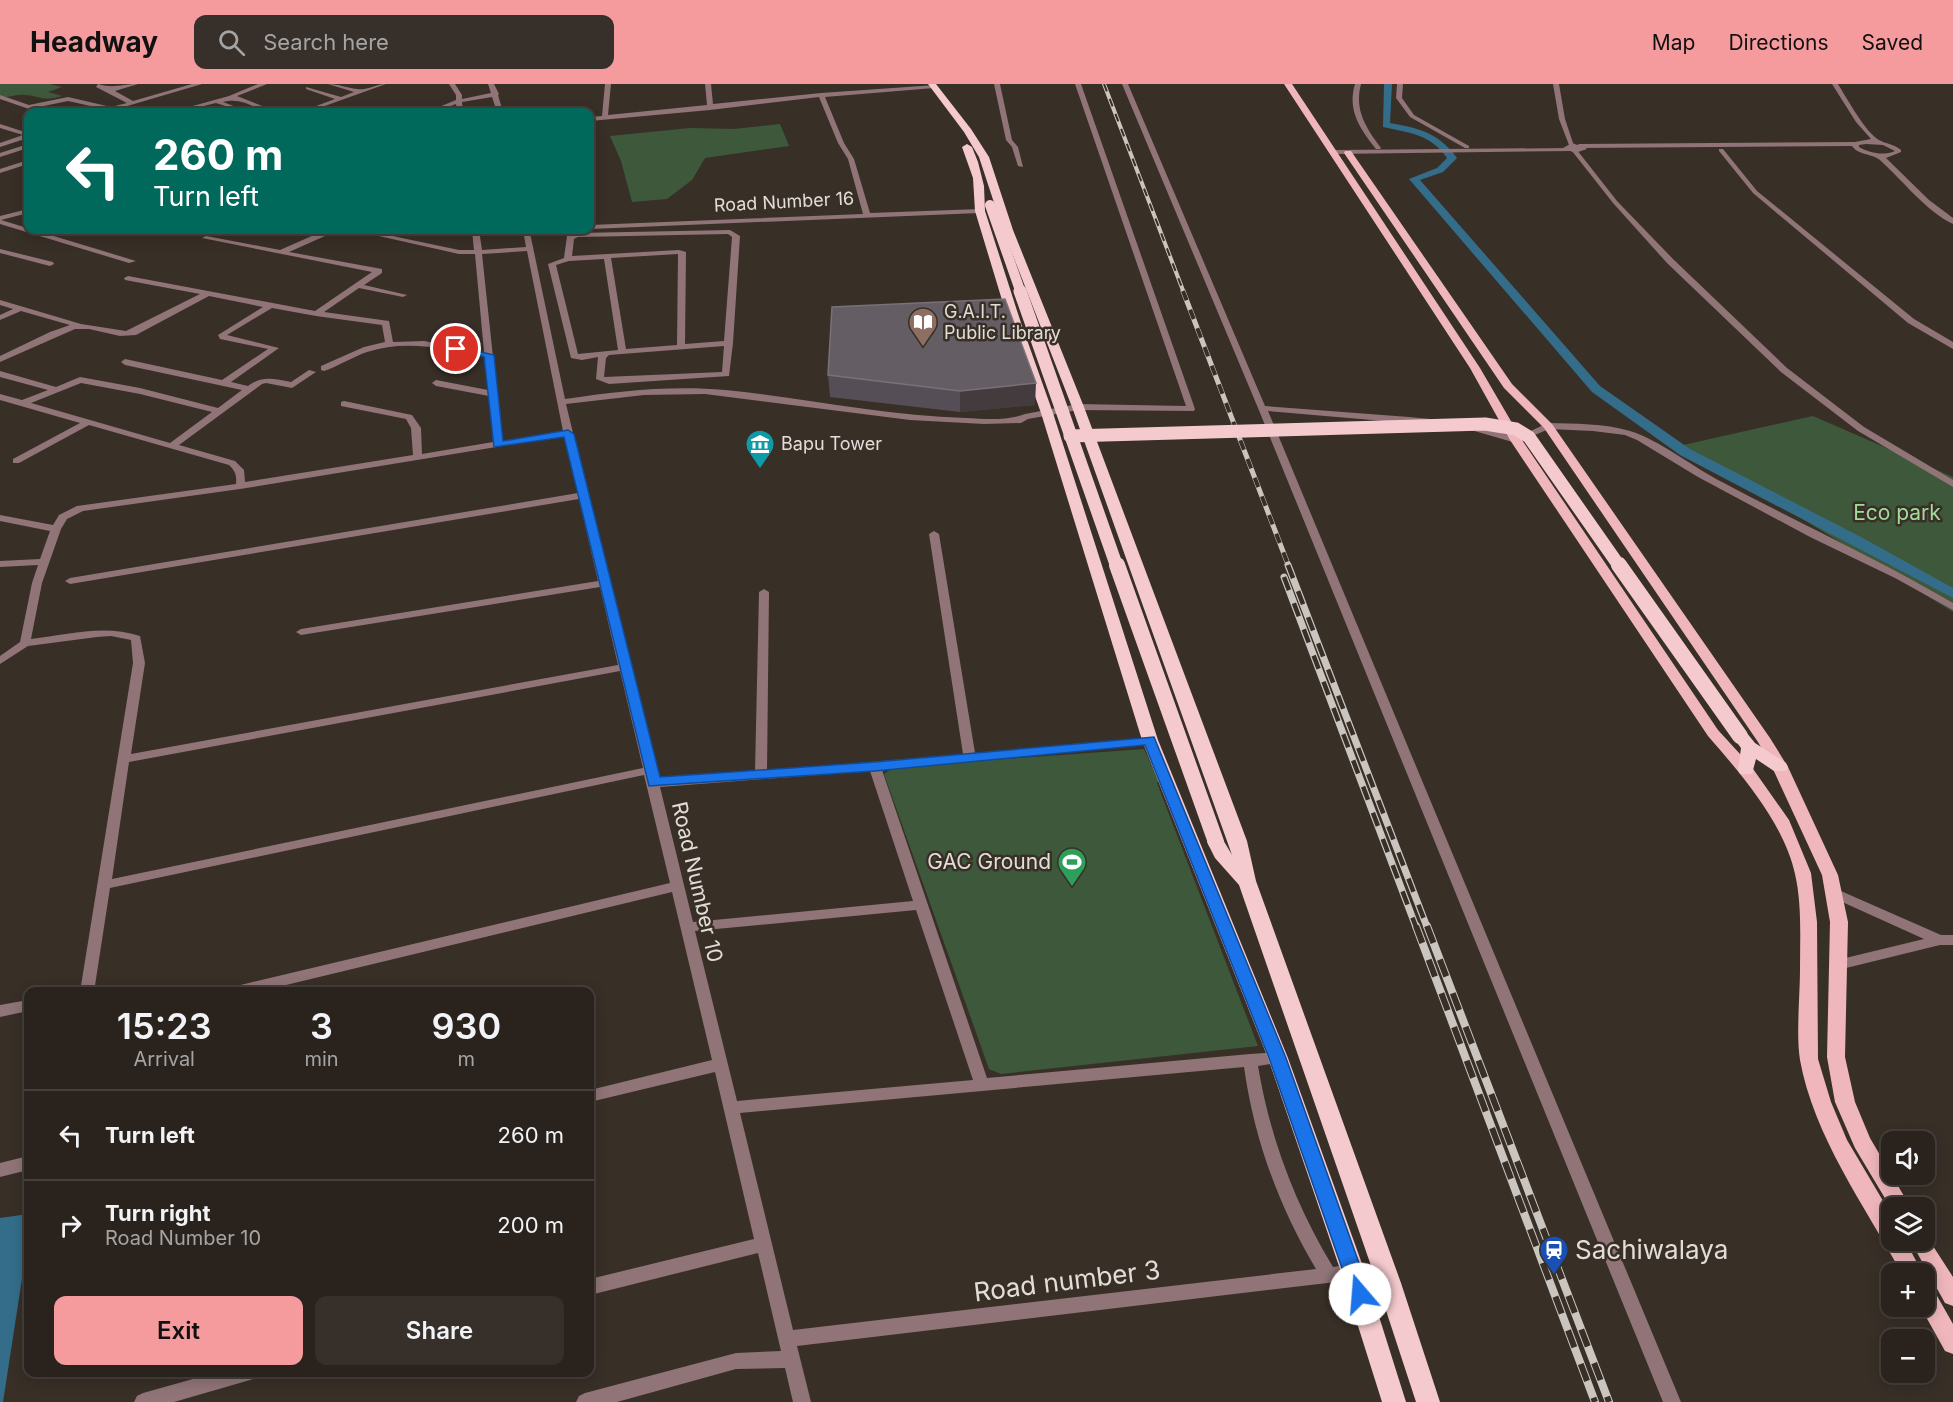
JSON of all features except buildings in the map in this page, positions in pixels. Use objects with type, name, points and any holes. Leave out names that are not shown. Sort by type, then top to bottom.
[{"type":"highway","points":[[926,85],[974,160],[1070,436],[1219,848],[1247,881]]},
{"type":"highway","points":[[988,202],[1078,407],[1238,841],[1247,881],[1389,1283],[1428,1402]]},
{"type":"highway","points":[[988,202],[1015,323],[1047,413],[1150,740],[1278,1058],[1353,1272],[1394,1402]]},
{"type":"highway","points":[[1070,436],[1452,424],[1485,424],[1516,429],[1530,437],[1744,742],[1780,767]]},
{"type":"highway","points":[[1063,465],[1099,463]]},
{"type":"highway","points":[[1744,742],[1746,770]]},
{"type":"highway","points":[[1210,886],[1219,848]]},
{"type":"main road","points":[[1288,84],[1340,151],[1508,386],[1548,426],[1780,767],[1830,875],[1834,893],[1839,922],[1836,1057],[1845,1102],[1862,1142],[1894,1197]]},
{"type":"main road","points":[[1300,84],[1475,368],[1516,440],[1713,733],[1746,770],[1783,824],[1803,873],[1808,922],[1809,1059],[1821,1102],[1839,1144],[1881,1217]]},
{"type":"main road","points":[[1926,1251],[1953,1296]]},
{"type":"main road","points":[[1935,1313],[1953,1344]]},
{"type":"street","points":[[111,90],[135,84]]},
{"type":"street","points":[[114,108],[199,84]]},
{"type":"street","points":[[190,108],[264,84]]},
{"type":"street","points":[[331,84],[360,92]]},
{"type":"street","points":[[317,108],[383,84]]},
{"type":"street","points":[[452,84],[459,95],[460,108]]},
{"type":"street","points":[[491,84],[499,108]]},
{"type":"street","points":[[605,118],[608,84]]},
{"type":"street","points":[[708,84],[710,108]]},
{"type":"street","points":[[997,84],[1009,140],[1015,147],[1021,166]]},
{"type":"street","points":[[607,353],[602,357],[599,377],[611,388],[725,393],[988,422],[1021,420],[1025,417],[1078,407],[1191,409],[1078,84]]},
{"type":"street","points":[[1125,84],[1294,482],[1391,724],[1672,1402]]},
{"type":"street","points":[[1358,84],[1354,102],[1357,112],[1368,135],[1378,148]]},
{"type":"street","points":[[1400,84],[1399,98],[1412,117],[1453,138],[1463,148]]},
{"type":"street","points":[[1556,84],[1562,119],[1574,148],[1615,202],[1670,261],[1784,370],[1861,429],[1953,484]]},
{"type":"street","points":[[1826,84],[1863,141]]},
{"type":"street","points":[[1835,84],[1858,121],[1877,142]]},
{"type":"street","points":[[594,119],[926,85]]},
{"type":"street","points":[[98,86],[111,90],[132,103]]},
{"type":"street","points":[[308,88],[341,99]]},
{"type":"street","points":[[441,108],[459,101],[496,94]]},
{"type":"street","points":[[821,95],[841,143],[851,159],[867,214]]},
{"type":"street","points":[[0,97],[30,108]]},
{"type":"street","points":[[229,97],[242,98],[265,108]]},
{"type":"street","points":[[41,108],[69,99],[106,108]]},
{"type":"street","points":[[215,101],[234,108]]},
{"type":"street","points":[[0,126],[24,134]]},
{"type":"street","points":[[0,145],[24,137]]},
{"type":"street","points":[[13,141],[24,144]]},
{"type":"street","points":[[1574,148],[1721,150],[1856,146],[1863,141],[1877,142],[1898,149],[1898,153],[1878,155]]},
{"type":"street","points":[[0,155],[24,146]]},
{"type":"street","points":[[1340,151],[1463,148],[1856,146],[1878,155],[1953,222]]},
{"type":"street","points":[[1340,151],[1378,148],[1437,149]]},
{"type":"street","points":[[1721,150],[1755,192],[1911,321],[1953,346]]},
{"type":"street","points":[[1891,155],[1953,212]]},
{"type":"street","points":[[0,171],[24,163]]},
{"type":"street","name":"Road Number 16","points":[[594,227],[867,214],[988,202]]},
{"type":"street","points":[[0,220],[24,212]]},
{"type":"street","points":[[0,220],[24,227]]},
{"type":"street","points":[[561,399],[611,388],[722,375],[728,372],[736,236],[730,232],[577,235],[570,238],[568,259]]},
{"type":"street","points":[[45,234],[132,261]]},
{"type":"street","points":[[282,252],[320,234]]},
{"type":"street","points":[[374,234],[448,250],[478,252],[530,249]]},
{"type":"street","points":[[476,234],[498,445]]},
{"type":"street","name":"Road Number 10","points":[[527,234],[568,434],[802,1402]]},
{"type":"street","points":[[206,238],[379,271],[316,314]]},
{"type":"street","points":[[0,251],[50,264]]},
{"type":"street","points":[[681,347],[683,254],[675,251],[607,256],[568,259],[552,264],[574,356],[729,343]]},
{"type":"street","points":[[607,256],[622,351]]},
{"type":"street","points":[[128,278],[270,306],[386,323],[389,342]]},
{"type":"street","points":[[358,286],[403,295]]},
{"type":"street","points":[[0,302],[121,335],[133,333],[209,293]]},
{"type":"street","points":[[224,382],[275,348],[232,340],[223,337],[222,334],[270,306]]},
{"type":"street","points":[[0,318],[21,308]]},
{"type":"street","points":[[0,359],[65,330],[82,326]]},
{"type":"street","points":[[324,368],[362,349],[389,342],[412,342],[489,355]]},
{"type":"street","points":[[125,362],[250,389]]},
{"type":"street","points":[[172,445],[263,381],[292,385],[312,372]]},
{"type":"street","points":[[0,374],[55,389]]},
{"type":"street","points":[[23,403],[80,380],[219,411]]},
{"type":"street","points":[[436,384],[493,394]]},
{"type":"street","points":[[0,397],[232,463],[239,468],[242,476],[240,486]]},
{"type":"street","points":[[344,404],[409,417],[416,428],[418,457]]},
{"type":"street","points":[[1262,408],[1313,414],[1336,413],[1403,418],[1485,430],[1516,440],[1548,426],[1603,429],[1627,433],[1640,438],[1701,476],[1899,576],[1953,607]]},
{"type":"street","points":[[16,461],[88,422]]},
{"type":"street","points":[[25,643],[43,562],[56,529],[67,513],[80,508],[240,486],[568,434]]},
{"type":"street","points":[[70,581],[584,495]]},
{"type":"street","points":[[0,518],[56,529]]},
{"type":"street","points":[[934,534],[969,756]]},
{"type":"street","points":[[0,564],[20,565],[43,562]]},
{"type":"street","points":[[301,632],[605,583]]},
{"type":"street","points":[[761,775],[764,592]]},
{"type":"street","points":[[0,661],[25,643],[105,633],[125,633],[135,638],[139,663],[88,987]]},
{"type":"street","points":[[124,759],[625,667]]},
{"type":"street","points":[[104,885],[652,776],[761,775],[1150,740]]},
{"type":"street","points":[[875,766],[982,1085]]},
{"type":"street","points":[[253,987],[678,886]]},
{"type":"street","points":[[1834,893],[1947,940]]},
{"type":"street","points":[[688,927],[922,905]]},
{"type":"street","points":[[1838,965],[1947,940]]},
{"type":"street","points":[[0,1011],[24,1007]]},
{"type":"street","points":[[732,1108],[1278,1058]]},
{"type":"street","points":[[1250,1060],[1259,1115],[1272,1157],[1301,1229],[1329,1275]]},
{"type":"street","points":[[594,1095],[721,1064]]},
{"type":"street","points":[[0,1170],[24,1164]]},
{"type":"street","points":[[594,1286],[764,1244]]},
{"type":"street","name":"Road number 3","points":[[787,1339],[1353,1272]]},
{"type":"street","points":[[585,1402],[736,1361],[792,1359]]},
{"type":"street","points":[[143,1402],[232,1377]]},
{"type":"green space","points":[[0,84],[50,84],[62,87],[48,92],[62,96],[46,99],[24,95],[3,97],[0,96]]},
{"type":"green space","points":[[780,124],[789,146],[705,158],[692,180],[667,199],[632,202],[621,161],[610,136],[690,128],[734,129]]},
{"type":"green space","name":"Eco park","points":[[1813,416],[1953,477],[1953,612],[1683,445]]},
{"type":"green space","name":"GAC Ground","points":[[1144,749],[1159,781],[1157,783],[1258,1046],[1001,1074],[989,1069],[884,774],[894,767]]},
{"type":"water","points":[[24,1215],[24,1266],[3,1402],[0,1402],[0,1218]]},
{"type":"waterway","points":[[1388,84],[1386,125],[1424,133],[1439,142],[1452,158],[1440,170],[1414,179],[1596,389],[1685,452],[1856,540],[1953,594]]},
{"type":"railway","points":[[1104,84],[1184,293]]},
{"type":"railway","points":[[1183,291],[1289,567]]},
{"type":"railway","points":[[1288,565],[1427,927]]},
{"type":"railway","points":[[1284,577],[1416,927]]},
{"type":"railway","points":[[1416,926],[1595,1402]]},
{"type":"railway","points":[[1427,926],[1609,1402]]},
{"type":"place","name":"G.A.I.T. Public Library","points":[[923,348]]},
{"type":"place","name":"Bapu Tower","points":[[760,470]]},
{"type":"place","name":"GAC Ground","points":[[1072,888]]},
{"type":"place","name":"Sachiwalaya","points":[[1554,1276]]},
{"type":"route","points":[[456,349],[489,355],[498,445],[568,434],[654,783],[875,766],[1150,740],[1278,1058],[1360,1294]]}]
